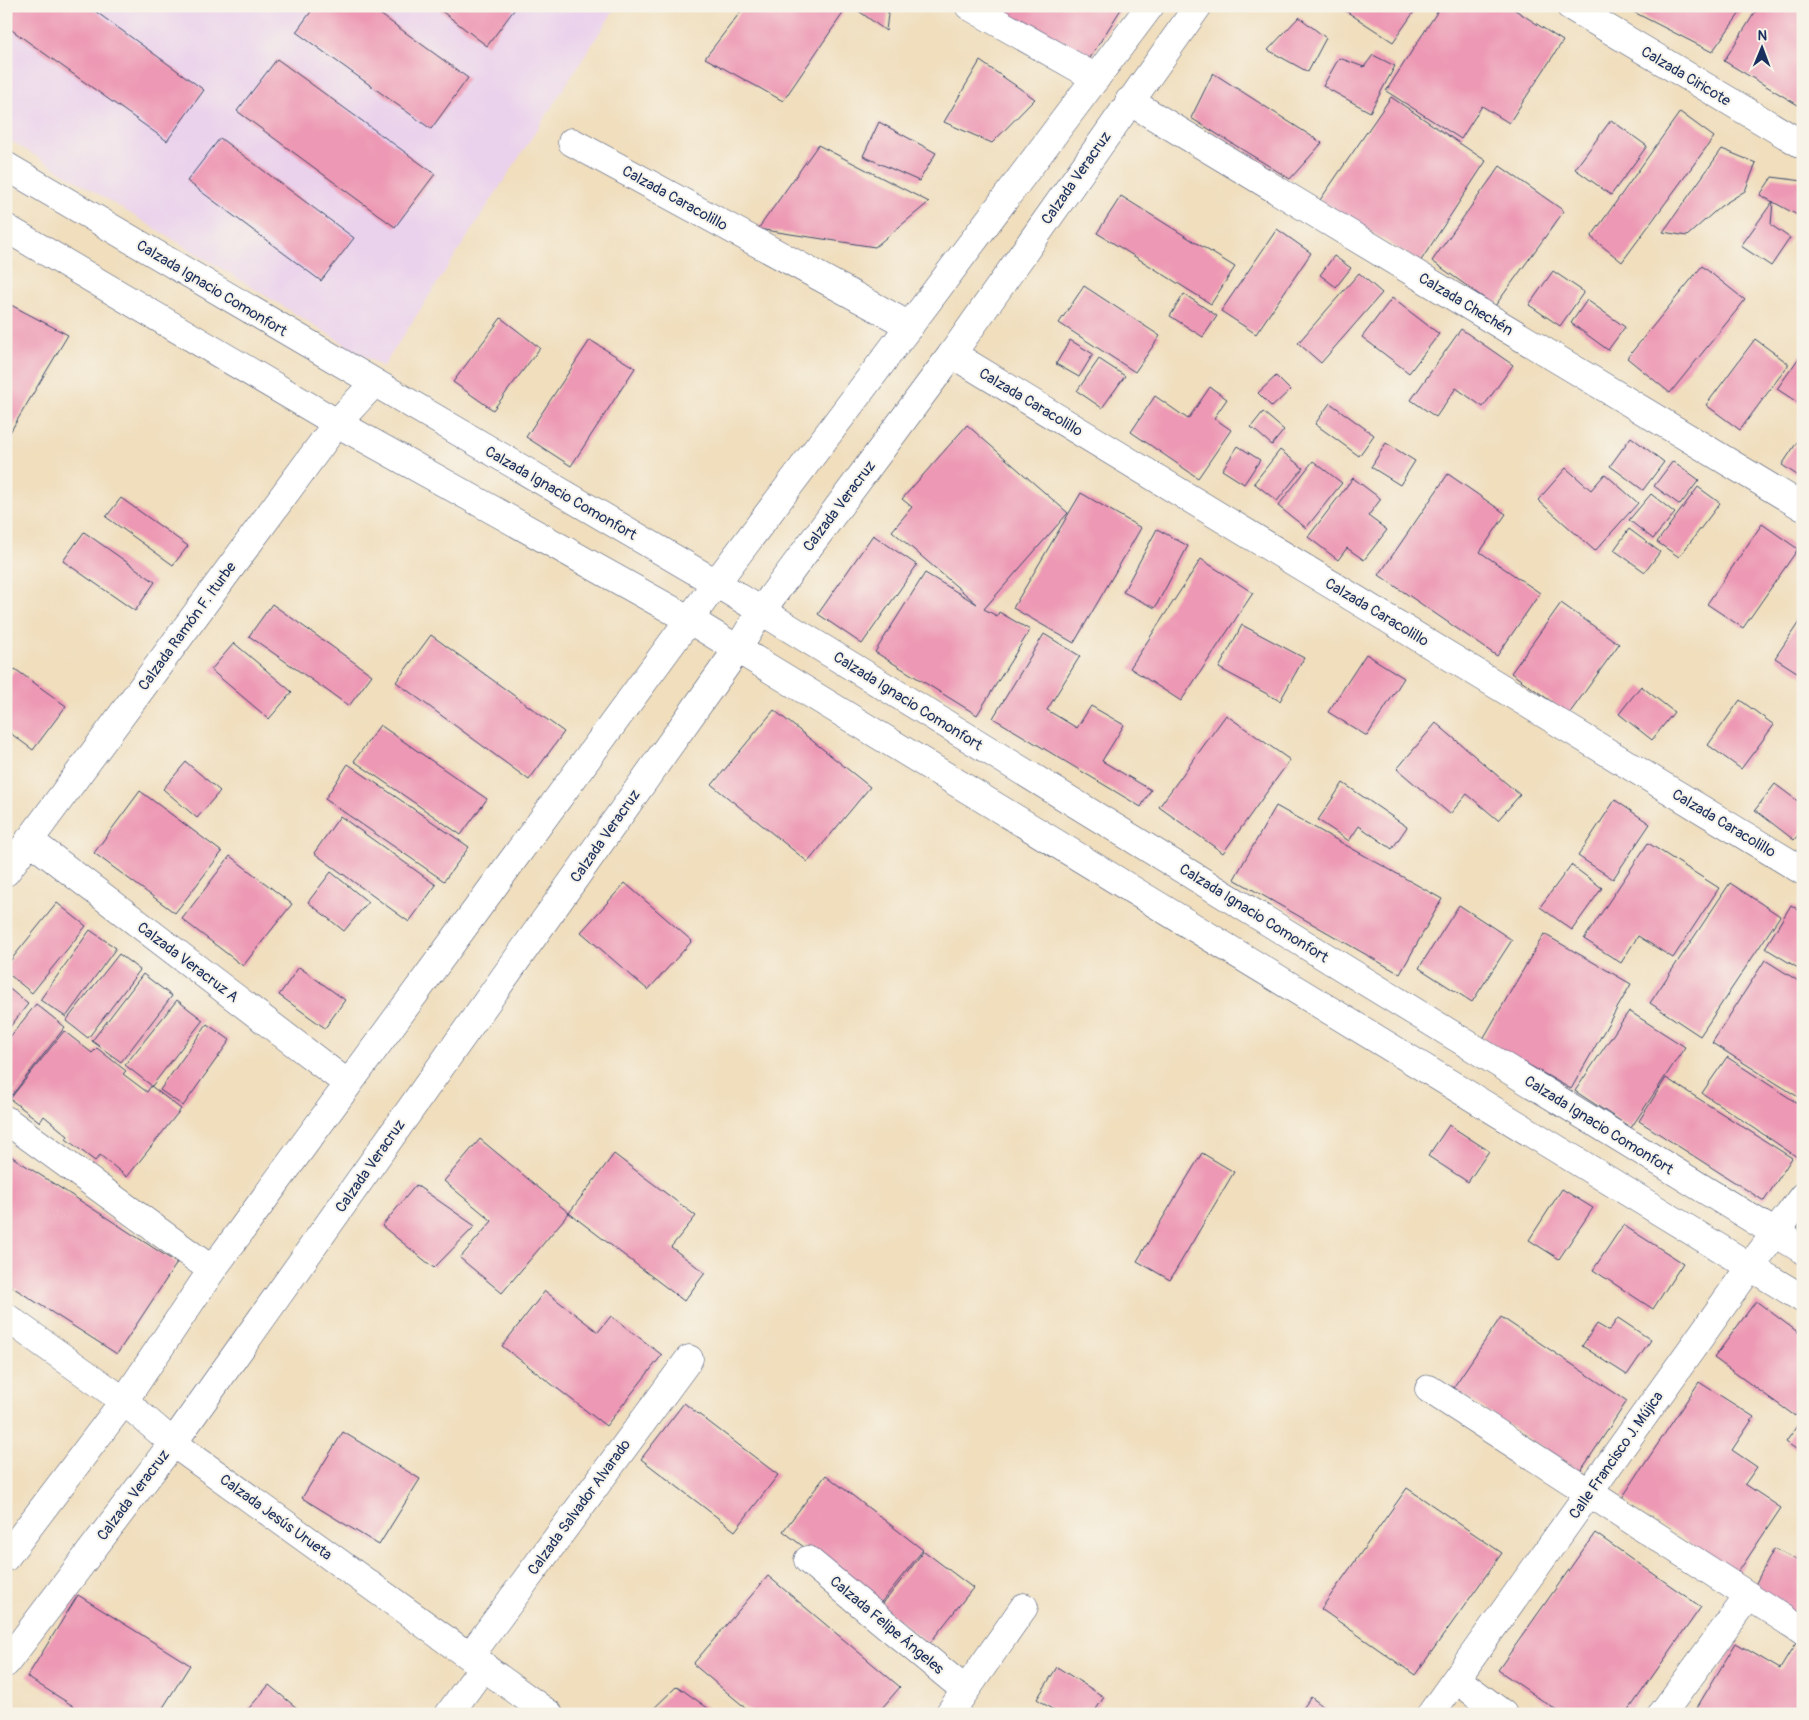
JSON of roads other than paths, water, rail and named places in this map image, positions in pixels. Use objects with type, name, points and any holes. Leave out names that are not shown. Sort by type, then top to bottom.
[{"type":"street","points":[[969,6],[1096,78]]},
{"type":"street","points":[[6,1557],[124,1401],[212,1270],[716,583],[1150,6]]},
{"type":"street","name":"Calzada Veracruz","points":[[6,1663],[172,1443],[737,650],[760,611],[952,354],[1129,101],[1198,6]]},
{"type":"street","name":"Calzada Ciricote","points":[[1570,6],[1803,145]]},
{"type":"street","name":"Calzada Chechén","points":[[1129,101],[1803,507]]},
{"type":"street","name":"Calzada Caracolillo","points":[[572,142],[910,326]]},
{"type":"street","name":"Calzada Ignacio Comonfort","points":[[6,166],[716,583],[1803,1250]]},
{"type":"street","points":[[6,228],[337,423],[690,620],[1803,1299]]},
{"type":"street","name":"Calzada Caracolillo","points":[[952,354],[1803,871]]},
{"type":"street","name":"Calzada Ramón F. Iturbe","points":[[6,872],[337,423],[374,383]]},
{"type":"street","name":"Calzada Veracruz A","points":[[29,840],[348,1084]]},
{"type":"street","points":[[6,1120],[212,1270]]},
{"type":"street","name":"Calle Francisco J. Mújica","points":[[1431,1714],[1750,1267],[1803,1196]]},
{"type":"street","name":"Calzada Jesús Urueta","points":[[6,1317],[124,1401],[172,1443],[549,1714]]},
{"type":"street","name":"Calzada Salvador Alvarado","points":[[449,1714],[477,1661],[689,1359]]},
{"type":"street","points":[[1428,1389],[1803,1631]]},
{"type":"street","name":"Calzada Felipe Ángeles","points":[[808,1560],[966,1690]]},
{"type":"street","points":[[1662,1714],[1748,1597]]},
{"type":"street","points":[[949,1714],[1024,1607]]},
{"type":"street","points":[[1456,1679],[1503,1714]]}]
